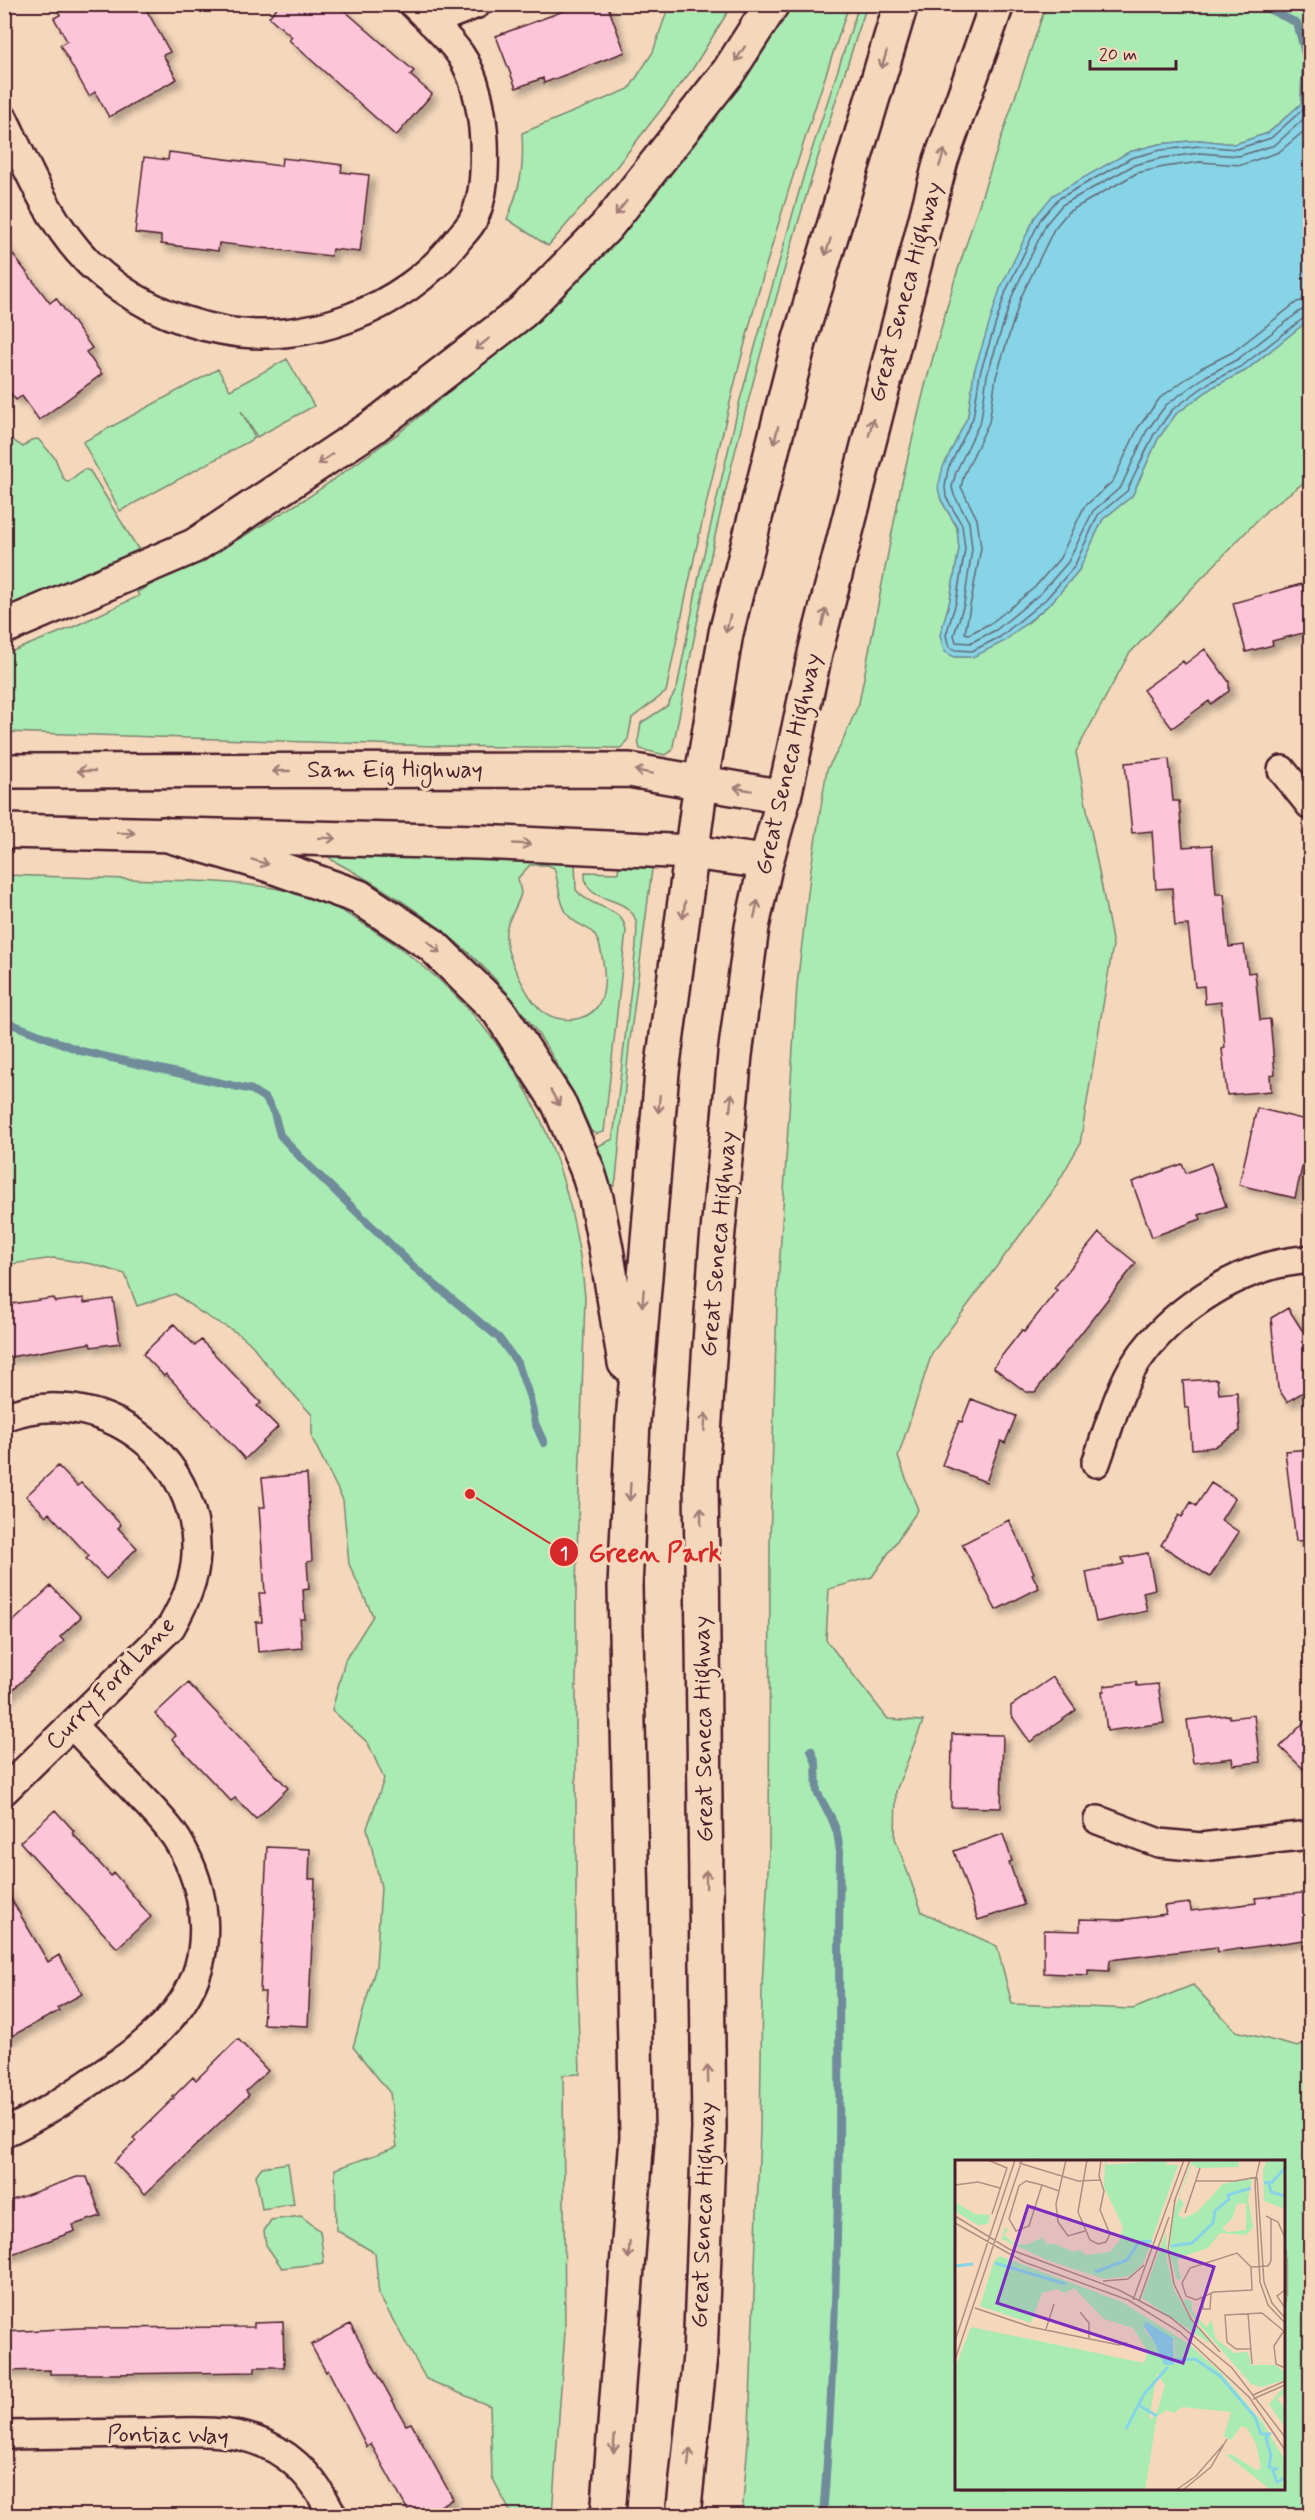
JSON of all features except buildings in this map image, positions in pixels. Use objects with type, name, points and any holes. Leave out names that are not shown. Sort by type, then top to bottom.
[{"type":"main road","points":[[4,627],[195,546],[373,427],[522,312],[606,227],[729,71],[772,4]]},
{"type":"main road","points":[[608,2516],[637,2137],[625,1587],[633,1421],[662,1072],[701,782],[726,633],[800,339],[901,4]]},
{"type":"main road","name":"Great Seneca Highway","points":[[685,2507],[700,2356],[708,2128],[701,1480],[716,1252],[735,1055],[752,927],[766,862],[784,797],[819,638],[941,160],[997,4]]},
{"type":"main road","name":"Sam Eig Highway","points":[[4,771],[629,770],[784,797]]},
{"type":"main road","points":[[4,831],[478,842],[691,852],[766,862]]},
{"type":"main road","points":[[164,834],[266,864],[359,897],[432,945],[498,1010],[558,1102],[587,1169],[606,1249],[633,1421]]},
{"type":"street","points":[[422,13],[477,4]]},
{"type":"street","points":[[4,119],[57,225],[89,262],[119,288],[183,320],[222,331],[270,334],[324,327],[378,306],[422,278],[449,251],[473,221],[483,183],[483,119],[476,86],[460,54],[422,13]]},
{"type":"street","points":[[1282,770],[1311,805]]},
{"type":"street","points":[[1096,1463],[1131,1370],[1149,1344],[1190,1307],[1226,1283],[1270,1266],[1311,1259]]},
{"type":"street","name":"Curry Ford Lane","points":[[4,1417],[34,1409],[72,1407],[90,1410],[123,1425],[144,1440],[164,1459],[180,1485],[190,1508],[195,1530],[196,1554],[193,1578],[185,1601],[171,1627],[73,1726],[4,1791]]},
{"type":"street","points":[[4,2133],[73,2095],[142,2047],[183,2001],[195,1976],[203,1945],[204,1912],[196,1876],[177,1840],[150,1807],[73,1726]]},
{"type":"street","points":[[1098,1820],[1160,1843],[1201,1847],[1311,1835]]},
{"type":"street","name":"Pontiac Way","points":[[4,2435],[202,2432],[237,2436],[263,2443],[285,2455],[304,2471],[320,2492],[333,2516]]},
{"type":"green space","points":[[669,5],[732,5],[692,70],[614,170],[548,246],[507,219],[520,177],[522,133],[629,89],[653,52]]},
{"type":"green space","points":[[783,5],[849,5],[790,185],[758,294],[732,393],[666,692],[632,718],[628,739],[621,748],[434,746],[5,732],[5,654],[73,627],[139,596],[137,592],[239,539],[310,496],[399,433],[521,330]]},
{"type":"green space","points":[[859,5],[867,5],[789,254],[737,442],[708,567],[672,751],[665,755],[640,749],[638,741],[641,723],[667,706],[677,688],[700,571],[740,400],[804,174]]},
{"type":"green space","points":[[1046,5],[1310,5],[1310,96],[1268,133],[1235,144],[1200,140],[1159,144],[1129,152],[1098,170],[988,331],[974,372],[968,416],[943,468],[941,500],[957,527],[959,549],[950,600],[940,636],[954,657],[973,657],[1029,622],[1051,603],[1079,570],[1103,519],[1132,496],[1158,439],[1176,414],[1213,387],[1245,371],[1310,319],[1310,478],[1267,510],[1129,654],[1076,752],[1113,945],[1080,1144],[1053,1191],[932,1353],[898,1457],[918,1510],[872,1577],[829,1589],[826,1640],[888,1719],[923,1721],[896,1791],[895,1838],[922,1912],[997,1946],[1012,2004],[1133,2009],[1193,1985],[1236,2031],[1298,2047],[1310,2041],[1310,2515],[742,2516],[749,2429],[760,2130],[762,1987],[769,1851],[770,1543],[777,1302],[797,985],[811,868],[827,769],[841,745],[859,703],[901,486],[925,386],[954,282]]},
{"type":"green space","points":[[287,359],[314,406],[257,437],[241,411],[255,438],[120,511],[83,442],[218,369],[230,390]]},
{"type":"green space","points":[[4,434],[23,447],[31,440],[38,439],[55,458],[63,478],[68,482],[84,469],[90,471],[140,552],[5,611]]},
{"type":"green space","points":[[331,855],[575,860],[576,890],[590,901],[619,916],[626,931],[604,1132],[596,1134],[591,1131],[544,1042],[517,1005],[487,971],[454,940],[418,912],[329,857]],"holes":[[[530,865],[548,865],[554,868],[561,900],[566,911],[573,920],[590,930],[597,939],[604,969],[603,991],[595,1009],[587,1015],[571,1020],[553,1017],[537,1006],[516,970],[506,942],[507,926],[521,893],[518,878]]]},
{"type":"green space","points":[[619,862],[650,864],[652,869],[614,1186],[609,1184],[598,1146],[613,1139],[637,924],[631,912],[624,906],[591,890],[586,883],[585,872],[618,873]]},
{"type":"green space","points":[[5,875],[243,884],[294,892],[319,900],[356,919],[390,941],[434,975],[471,1012],[503,1053],[529,1096],[550,1142],[566,1191],[578,1242],[585,1297],[576,1585],[576,1946],[580,2074],[563,2075],[565,2331],[552,2515],[512,2515],[492,2477],[490,2406],[426,2379],[379,2295],[375,2253],[336,2230],[335,2169],[397,2147],[390,2093],[353,2047],[376,1966],[381,1887],[367,1828],[384,1779],[368,1743],[332,1710],[345,1660],[373,1616],[349,1564],[343,1500],[312,1438],[312,1415],[249,1342],[175,1294],[137,1306],[125,1274],[92,1264],[54,1258],[5,1265]]},
{"type":"green space","points":[[288,2163],[294,2204],[262,2209],[256,2175],[262,2167]]},
{"type":"green space","points":[[301,2216],[320,2231],[324,2263],[282,2268],[266,2245],[264,2231],[271,2220]]},
{"type":"water","points":[[1310,96],[1310,319],[1245,371],[1213,387],[1176,414],[1158,439],[1132,496],[1103,519],[1079,570],[1051,603],[1003,642],[973,657],[954,657],[944,651],[940,635],[950,600],[959,549],[957,527],[941,500],[938,488],[943,467],[968,416],[974,372],[1000,289],[1035,217],[1053,195],[1129,152],[1159,144],[1200,140],[1235,144],[1268,133]]},
{"type":"waterway","points":[[1258,4],[1297,23],[1306,57],[1304,100]]},
{"type":"waterway","points":[[4,1021],[81,1051],[252,1090],[266,1099],[274,1113],[280,1135],[301,1158],[416,1269],[499,1338],[518,1364],[530,1398],[535,1423],[544,1443]]},
{"type":"waterway","points":[[811,1750],[816,1763],[817,1792],[837,1832],[840,1852],[837,2236],[832,2376],[823,2516]]},
{"type":"place","name":"Green Park","points":[[470,1494]]}]
